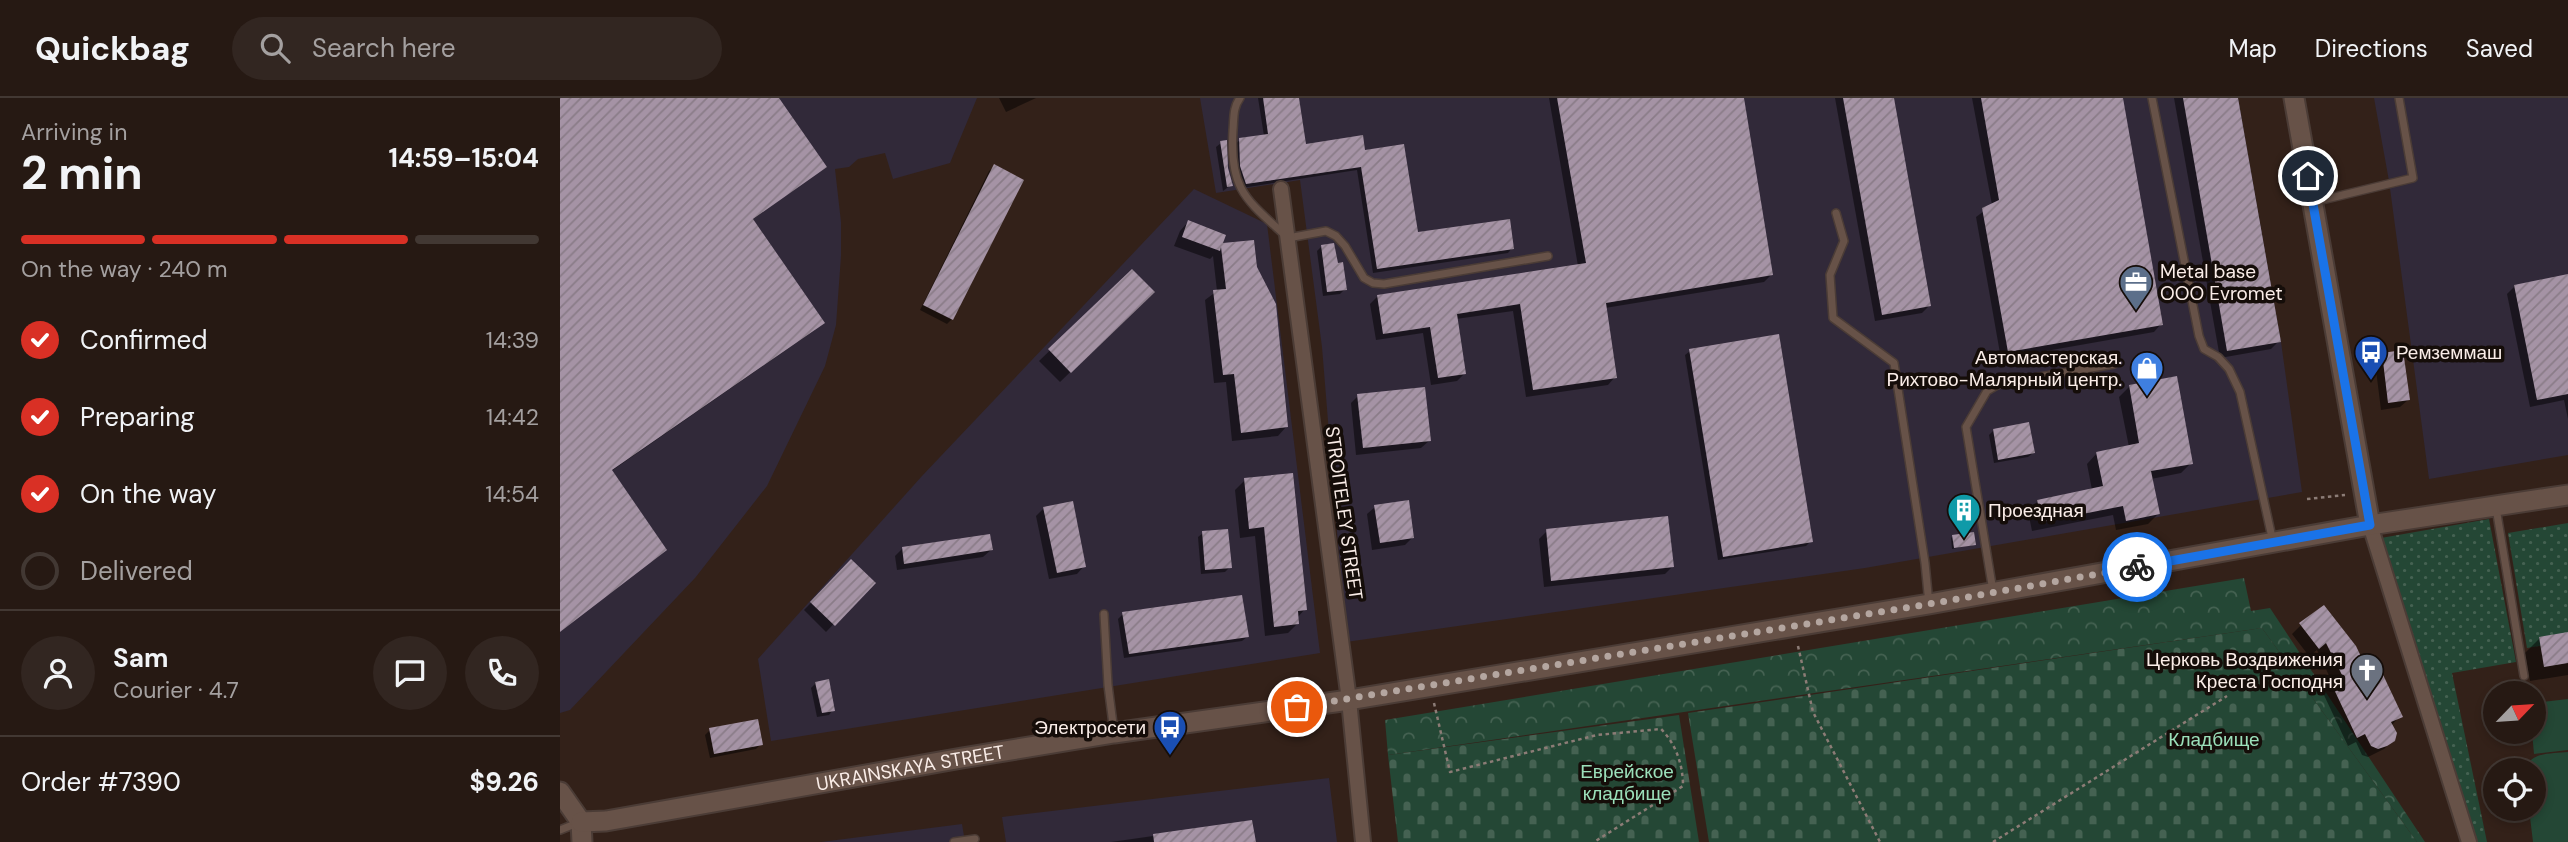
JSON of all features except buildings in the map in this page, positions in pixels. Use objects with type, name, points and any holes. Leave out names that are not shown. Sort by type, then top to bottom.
[{"type":"street","points":[[2294,98],[2370,525],[2469,842]]},
{"type":"street","name":"STROITELEY STREET","points":[[1281,189],[1349,700],[1363,842]]},
{"type":"street","name":"UKRAINSKAYA STREET","points":[[581,822],[606,821],[1114,733],[1430,687],[1993,593],[2370,525],[2568,495]]},
{"type":"street","points":[[560,792],[581,822],[582,842]]},
{"type":"lane","points":[[1240,98],[1235,105],[1232,148],[1237,182],[1245,198],[1288,238],[1326,231],[1336,236],[1364,278],[1384,285],[1548,256]]},
{"type":"lane","points":[[2152,98],[2199,336],[2204,349],[2218,357],[2229,369],[2240,392],[2273,542]]},
{"type":"lane","points":[[2313,202],[2413,178],[2399,98]]},
{"type":"lane","points":[[1836,213],[1843,241],[1830,275],[1833,318],[1894,363],[1929,604]]},
{"type":"lane","points":[[1993,593],[1966,427],[1987,391],[1999,384],[2114,364]]},
{"type":"lane","points":[[2496,508],[2524,676]]},
{"type":"lane","points":[[1104,614],[1114,733]]},
{"type":"lane","points":[[560,830],[581,822]]},
{"type":"lane","points":[[954,842],[975,839]]},
{"type":"path","points":[[1798,646],[1812,712],[1880,842]]},
{"type":"path","points":[[1430,687],[1450,772],[1597,735],[1661,729],[1672,740],[1683,772],[1683,786],[1594,842]]},
{"type":"path","points":[[1993,842],[2227,696]]},
{"type":"shaded area","points":[[560,98],[977,98],[950,163],[893,179],[885,153],[858,159],[849,167],[835,169],[841,222],[836,325],[825,366],[767,486],[695,578],[570,710],[560,713]]},
{"type":"shaded area","points":[[1200,98],[2238,98],[2281,342],[2302,492],[1865,568],[1346,642],[1322,347],[1300,180],[1216,193]]},
{"type":"shaded area","points":[[2374,98],[2568,98],[2568,455],[2429,479],[2389,181]]},
{"type":"shaded area","points":[[1194,189],[1267,224],[1320,653],[771,741],[758,659],[922,476]]},
{"type":"shaded area","points":[[1329,778],[1337,842],[1006,842],[1002,817]]},
{"type":"shaded area","points":[[962,824],[965,842],[821,842]]},
{"type":"green space","points":[[2489,519],[2516,662],[2452,673],[2487,842],[2477,842],[2381,538]]},
{"type":"green space","points":[[2568,523],[2568,641],[2527,648],[2508,533]]},
{"type":"green space","points":[[2244,578],[2251,611],[2270,608],[2425,842],[2417,842],[2262,628],[1388,755],[1385,720]]},
{"type":"green space","name":"Кладбище","points":[[2262,628],[2417,842],[1709,842],[1688,713]]},
{"type":"green space","points":[[2568,699],[2568,750],[2534,754],[2533,744],[2546,744],[2546,702]]},
{"type":"green space","name":"Еврейское кладбище","points":[[1679,715],[1699,842],[1398,842],[1388,755]]},
{"type":"green space","points":[[2568,752],[2568,842],[2533,842],[2530,821],[2546,821],[2546,758],[2534,758]]},
{"type":"way so far","points":[[1297,707],[1929,604],[2137,567]]},
{"type":"place","name":"Metal base OOO Evromet","points":[[2136,312]]},
{"type":"place","name":"Ремземмаш","points":[[2371,382]]},
{"type":"place","name":"Автомастерская. Рихтово-Малярный центр.","points":[[2147,398]]},
{"type":"place","name":"Проездная","points":[[1964,540]]},
{"type":"place","name":"Церковь Воздвижения Креста Господня","points":[[2367,700]]},
{"type":"place","name":"Электросети","points":[[1170,757]]},
{"type":"route","points":[[2137,567],[2370,525],[2308,176]]}]
